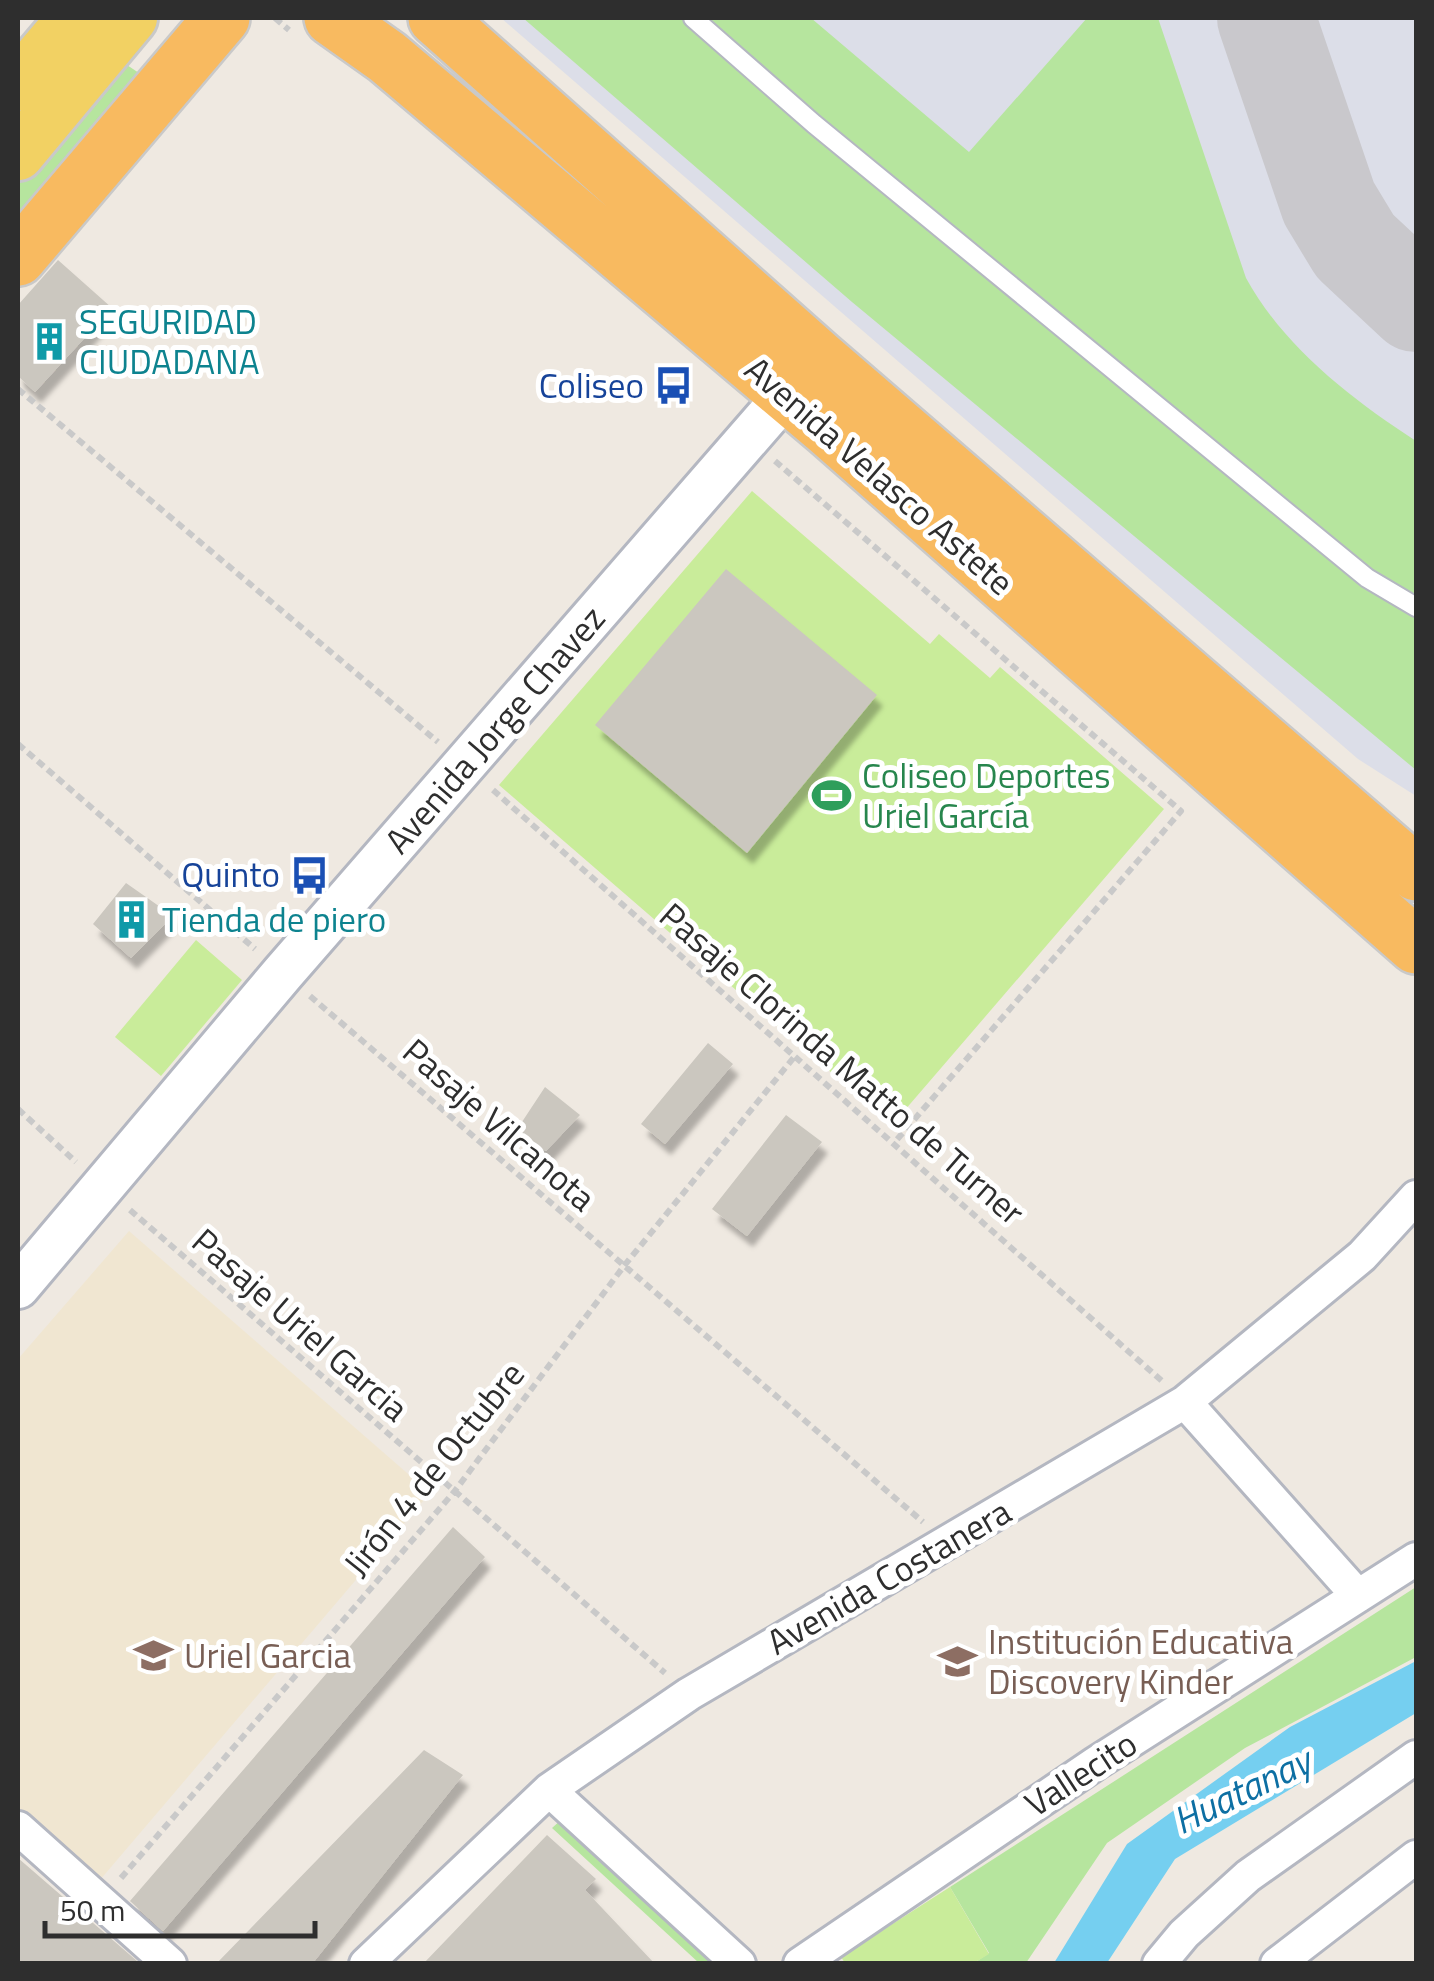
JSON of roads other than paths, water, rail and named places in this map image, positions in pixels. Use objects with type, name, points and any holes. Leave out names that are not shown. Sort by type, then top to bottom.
[{"type":"highway","points":[[18,258],[222,18]]},
{"type":"highway","name":"Avenida Velasco Astete","points":[[332,18],[803,376],[1416,873]]},
{"type":"highway","name":"Avenida Velasco Astete","points":[[436,18],[803,376],[1416,946]]},
{"type":"main road","points":[[18,84],[106,26]]},
{"type":"main road","points":[[18,154],[106,26]]},
{"type":"street","name":"Avenida Jorge Chavez","points":[[18,1287],[283,973],[803,376]]},
{"type":"street","name":"Avenida Costanera","points":[[366,1964],[549,1790],[689,1694],[1186,1402],[1362,1256],[1416,1197]]},
{"type":"street","points":[[1186,1402],[1358,1596]]},
{"type":"street","name":"Vallecito","points":[[800,1964],[1096,1763],[1416,1560]]},
{"type":"street","points":[[1159,1964],[1184,1934],[1248,1876],[1416,1757]]},
{"type":"street","points":[[549,1790],[739,1964]]},
{"type":"street","points":[[18,1828],[170,1964]]},
{"type":"street","points":[[1277,1964],[1416,1857]]},
{"type":"lane","points":[[693,18],[814,124],[1367,578],[1416,608]]},
{"type":"water","name":"Huatanay","points":[[1416,1661],[1416,1713],[1175,1859],[1107,1963],[1054,1963],[1127,1844],[1290,1727]]},
{"type":"place","name":"SEGURIDAD CIUDADANA","points":[[49,342]]},
{"type":"place","name":"Coliseo","points":[[674,386]]},
{"type":"place","name":"Coliseo Deportes Uriel García","points":[[832,796]]},
{"type":"place","name":"Quinto","points":[[310,875]]},
{"type":"place","name":"Tienda de piero","points":[[132,920]]},
{"type":"place","name":"Uriel Garcia","points":[[154,1656]]},
{"type":"place","name":"Institución Educativa Discovery Kinder","points":[[958,1662]]}]
